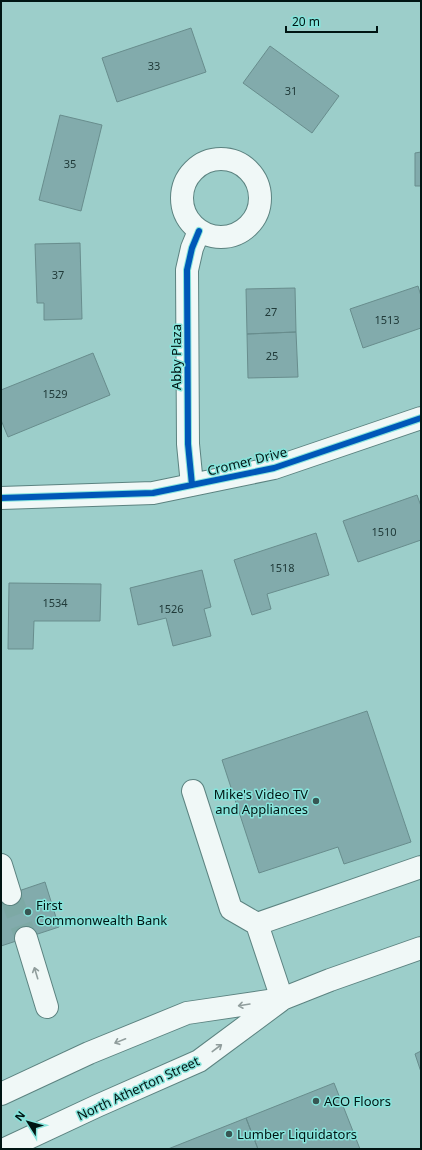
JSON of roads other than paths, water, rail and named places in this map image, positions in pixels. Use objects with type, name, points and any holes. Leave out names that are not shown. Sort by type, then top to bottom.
[{"type":"main road","name":"Abby Plaza","points":[[192,485],[188,444],[186,270],[192,248],[199,231]]},
{"type":"main road","name":"Cromer Drive","points":[[1,498],[154,493],[274,468],[421,418]]},
{"type":"main road","points":[[193,791],[231,909],[257,924],[282,999]]},
{"type":"main road","points":[[1,865],[10,894]]},
{"type":"main road","points":[[257,924],[421,867]]},
{"type":"main road","points":[[26,938],[47,1007]]},
{"type":"main road","name":"North Atherton Street","points":[[1,1094],[89,1053],[187,1013],[282,999],[330,980],[421,948]]},
{"type":"main road","name":"North Atherton Street","points":[[5,1149],[199,1061],[282,999]]},
{"type":"tunnel","points":[[10,894],[26,938]]},
{"type":"place","name":"Mike's Video TV and Appliances","points":[[316,801]]},
{"type":"place","name":"First Commonwealth Bank","points":[[28,912]]},
{"type":"place","name":"ACO Floors","points":[[316,1101]]},
{"type":"place","name":"Lumber Liquidators","points":[[229,1134]]}]
